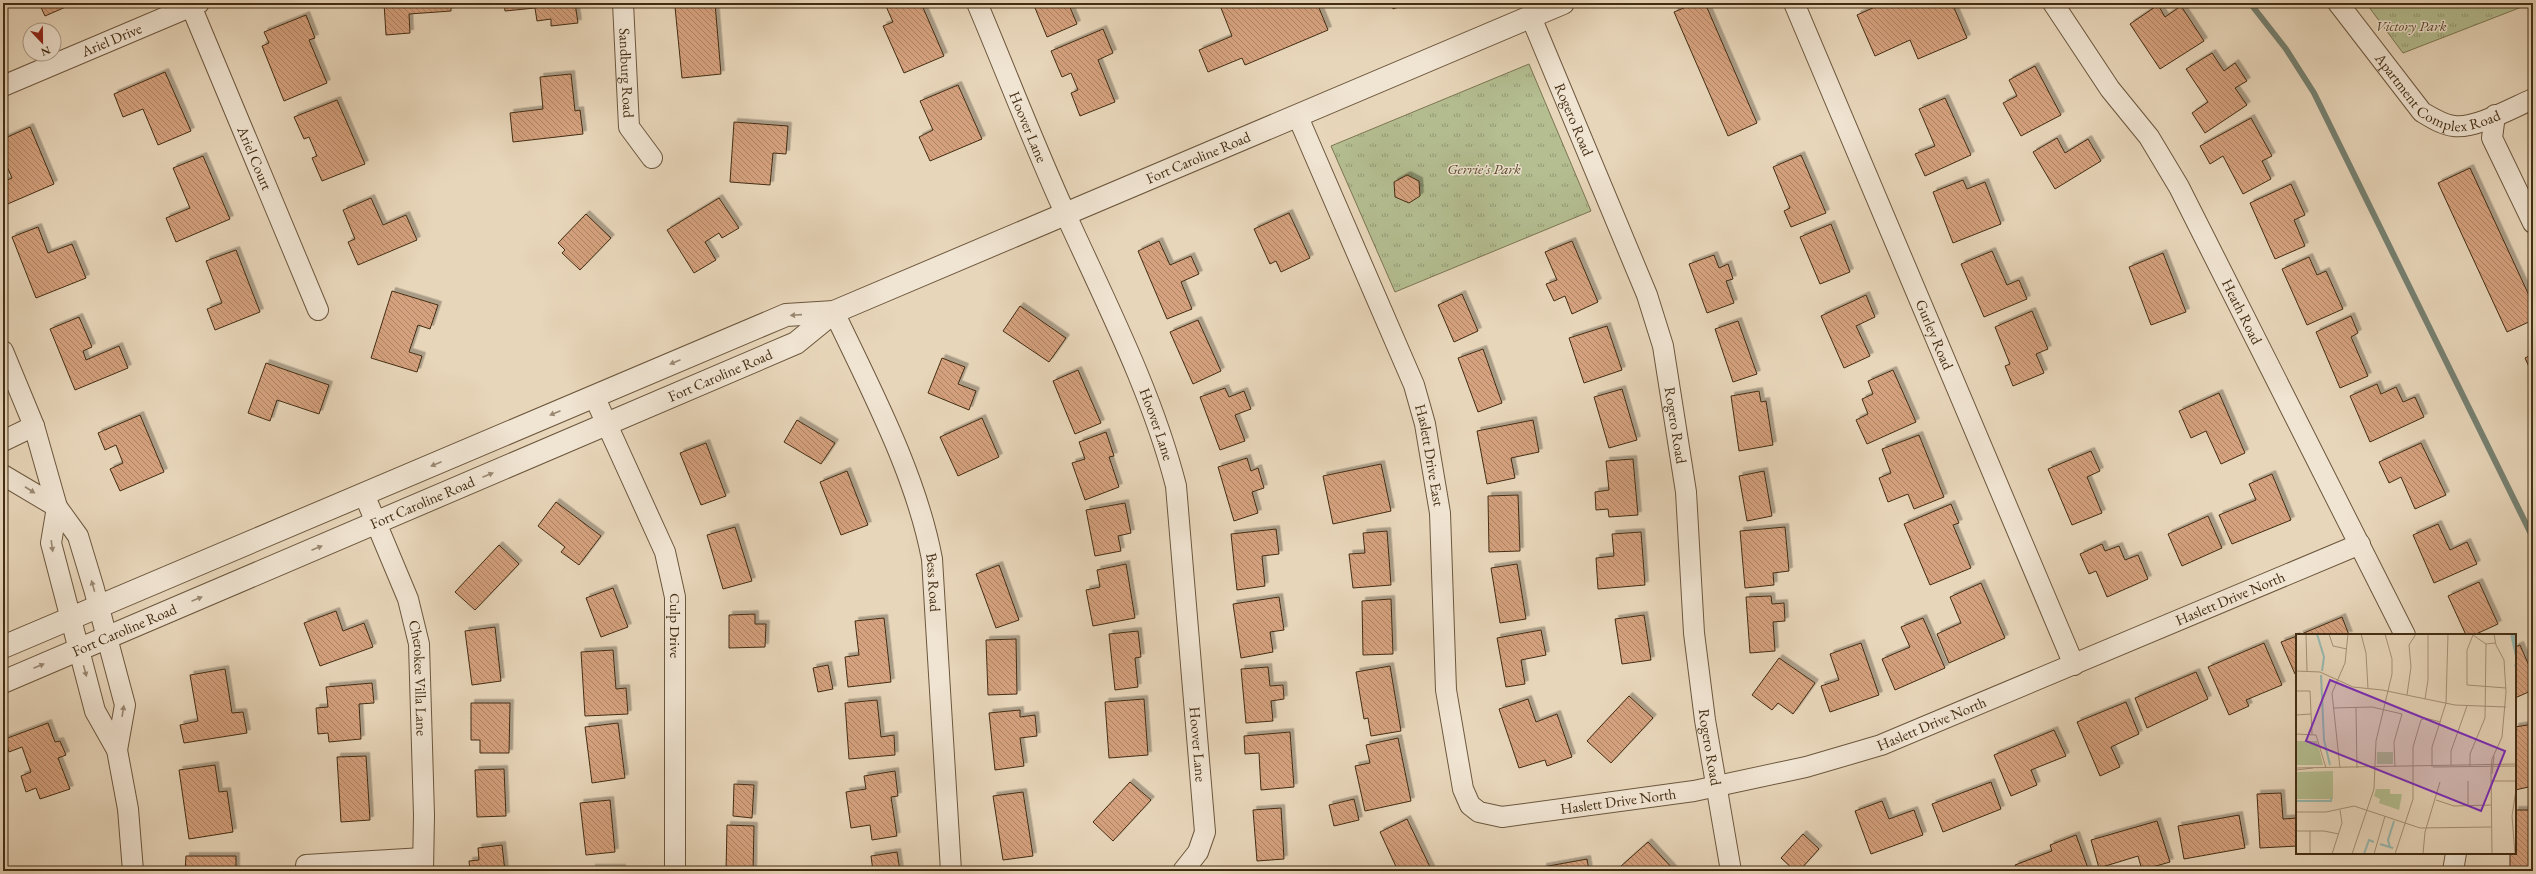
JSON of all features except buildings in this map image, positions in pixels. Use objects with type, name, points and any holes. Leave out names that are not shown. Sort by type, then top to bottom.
[{"type":"street","name":"Sandburg Road","points":[[623,3],[629,127],[652,158]]},
{"type":"street","name":"Hoover Lane","points":[[977,3],[1066,215],[1114,318],[1168,455],[1176,486],[1205,832],[1198,852],[1183,871]]},
{"type":"street","name":"Fort Caroline Road","points":[[3,682],[796,343],[834,312],[1298,117],[1528,10],[1563,3]]},
{"type":"street","name":"Gurley Road","points":[[1794,3],[2074,665]]},
{"type":"street","name":"Heath Road","points":[[2054,3],[2106,83],[2149,138],[2179,187],[2405,634]]},
{"type":"street","name":"Apartment Complex Road","points":[[2338,3],[2422,112],[2452,126],[2465,127],[2495,115],[2492,138],[2533,223]]},
{"type":"street","name":"Ariel Drive","points":[[3,86],[195,5]]},
{"type":"street","name":"Ariel Court","points":[[195,5],[318,310]]},
{"type":"street","name":"Rogero Road","points":[[1528,10],[1647,295],[1663,346],[1686,492],[1694,633],[1731,871]]},
{"type":"street","points":[[2495,115],[2533,99]]},
{"type":"street","name":"Haslett Drive East","points":[[1298,117],[1414,385],[1425,424],[1440,514],[1446,690],[1463,789],[1470,805],[1479,812]]},
{"type":"street","name":"Fort Caroline Road","points":[[3,647],[786,315],[834,312]]},
{"type":"street","name":"Bess Road","points":[[834,312],[884,417],[922,516],[928,537],[932,559],[951,871]]},
{"type":"street","points":[[3,351],[34,426],[57,507],[78,536],[107,637],[124,705],[116,750]]},
{"type":"street","name":"Culp Drive","points":[[594,396],[665,552],[675,597],[675,871]]},
{"type":"street","points":[[3,441],[34,426]]},
{"type":"street","points":[[3,476],[15,480],[57,507]]},
{"type":"street","name":"Cherokee Villa Lane","points":[[364,494],[408,599],[419,644],[423,864]]},
{"type":"street","points":[[57,507],[51,543],[95,711],[116,750],[128,809],[133,871]]},
{"type":"street","name":"Haslett Drive North","points":[[1479,812],[1502,817],[1616,803],[1717,786],[1806,767],[1881,745],[2360,544]]},
{"type":"street","points":[[2453,871],[2456,854]]},
{"type":"street","points":[[306,865],[423,864]]},
{"type":"green space","name":"Victory Park","points":[[2366,3],[2532,3],[2403,53]]},
{"type":"green space","name":"Gerrie's Park","points":[[1529,64],[1591,211],[1395,292],[1331,146]]},
{"type":"waterway","points":[[2250,3],[2286,49],[2314,93],[2533,538]]}]
